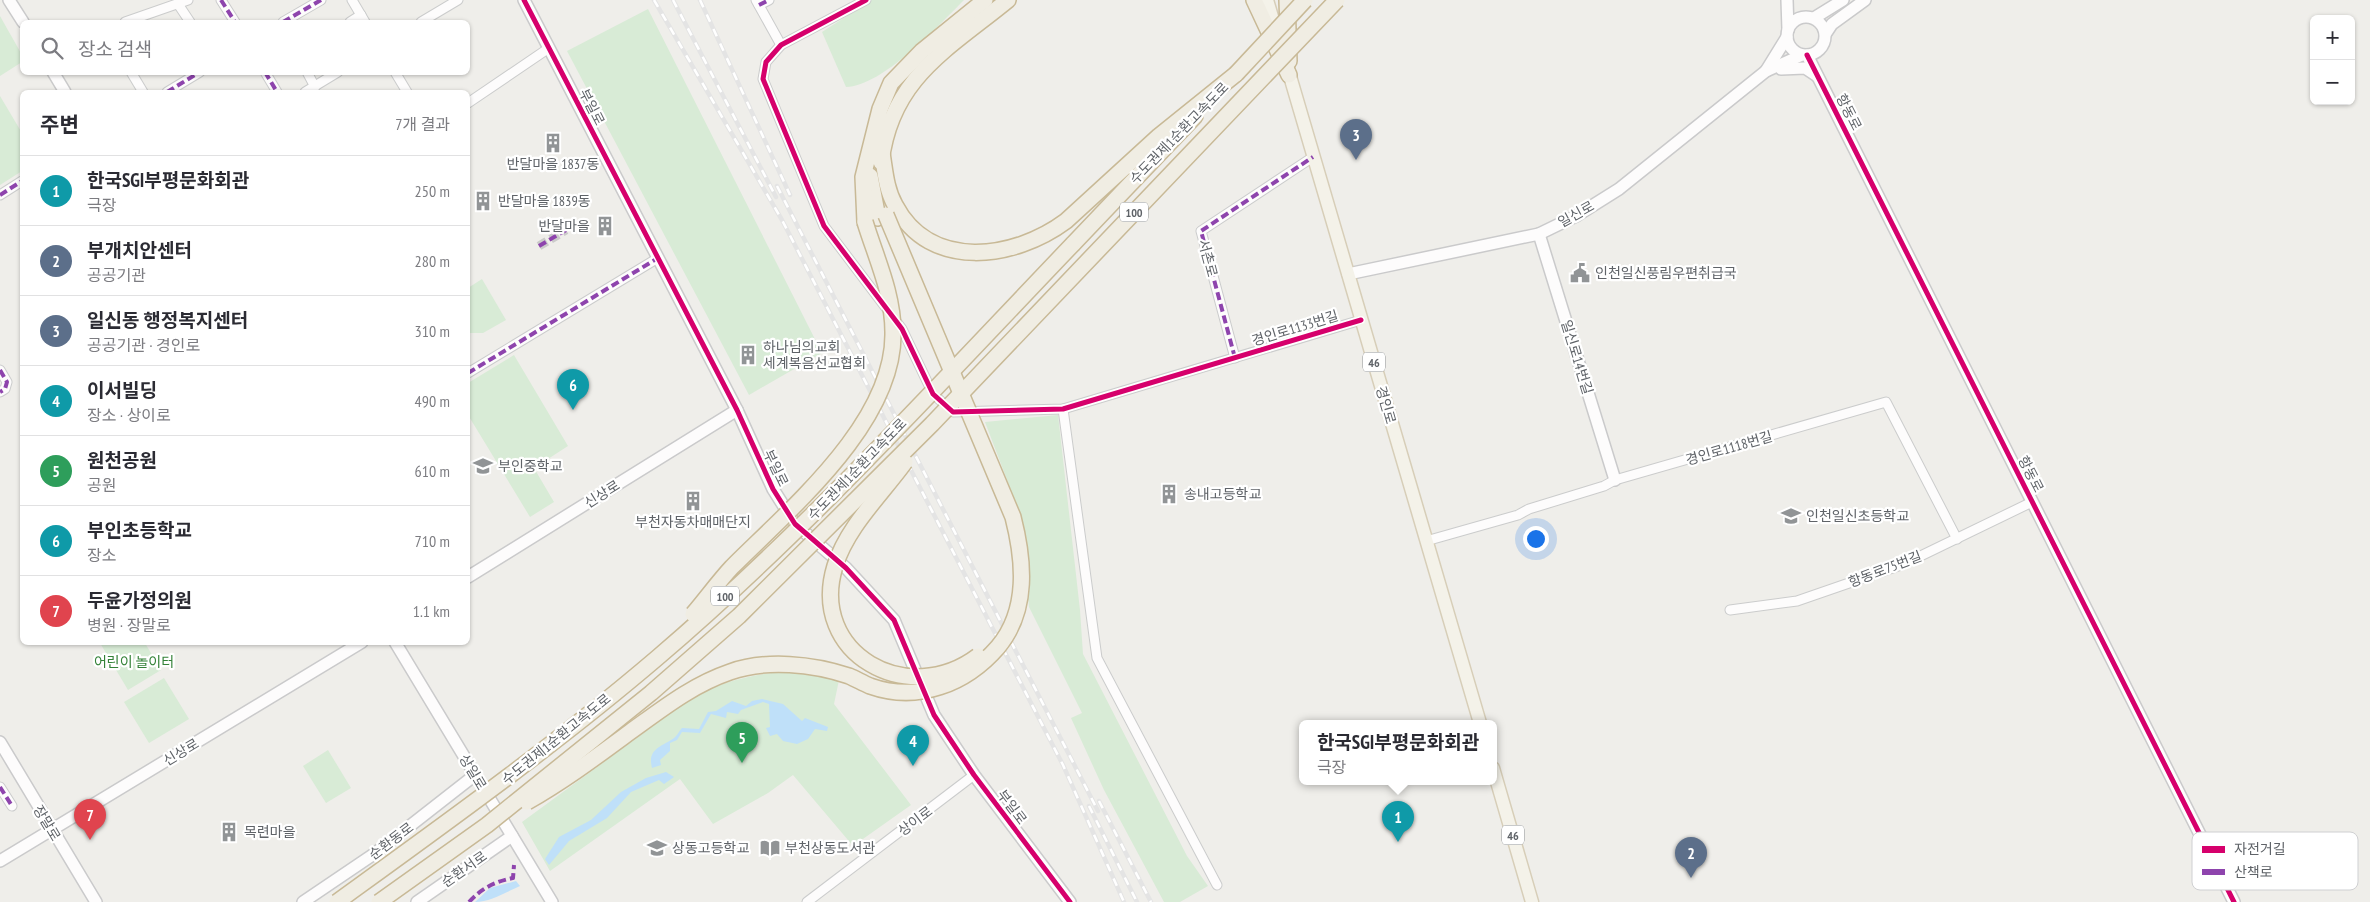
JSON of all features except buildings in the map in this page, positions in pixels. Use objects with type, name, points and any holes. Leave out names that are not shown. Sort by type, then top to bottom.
[{"type":"highway","points":[[932,424],[847,538],[835,566],[830,596],[835,621],[847,644],[864,662],[887,673],[910,678],[930,678],[960,668],[977,657],[990,642],[1001,625],[1009,604],[1014,577],[1012,548],[1004,517],[870,184],[876,150],[880,108],[891,83],[922,52],[985,0]]},
{"type":"highway","points":[[1254,0],[1289,74]]},
{"type":"highway","points":[[1288,0],[1289,74]]},
{"type":"highway","name":"수도권제1순환고속도로","points":[[337,902],[519,770],[658,657],[819,510],[1305,0]]},
{"type":"highway","name":"수도권제1순환고속도로","points":[[378,902],[487,825],[651,693],[739,616],[932,424],[1337,0]]},
{"type":"highway","points":[[658,657],[731,569],[804,498],[865,421],[879,395],[890,364],[894,333],[892,307],[886,283],[881,215],[888,188],[876,150],[893,114],[912,82],[931,62],[1006,2]]},
{"type":"highway","points":[[881,215],[906,222],[944,248],[964,252],[986,253],[1008,250],[1028,243],[1050,233],[1066,221],[1159,136],[1236,74]]},
{"type":"highway","points":[[487,825],[561,783],[684,693],[731,671],[754,666],[794,665],[849,676],[870,686],[891,691],[918,692],[942,688],[964,678],[986,661],[1002,643],[1013,621],[1020,600],[1023,575],[1020,546],[1013,517],[881,215]]},
{"type":"main road","name":"경인로","points":[[1267,0],[1479,720]]},
{"type":"main road","name":"46","points":[[1497,782],[1532,902]]},
{"type":"street","points":[[9,0],[22,20]]},
{"type":"street","points":[[131,20],[188,0]]},
{"type":"street","points":[[221,0],[234,20]]},
{"type":"street","points":[[286,20],[321,0]]},
{"type":"street","points":[[352,0],[363,19]]},
{"type":"street","points":[[424,20],[458,0]]},
{"type":"street","name":"부일로","points":[[524,0],[737,410],[773,489],[795,524],[846,568],[894,620],[934,715],[974,776],[1070,902]]},
{"type":"street","points":[[769,0],[758,3],[780,45],[866,0]]},
{"type":"street","points":[[1787,0],[1809,17],[1820,22],[1826,33],[1826,40],[1820,50],[1805,55],[1791,48],[1787,33],[1787,0]]},
{"type":"street","points":[[1787,33],[1794,21],[1809,17],[1843,0]]},
{"type":"street","points":[[1826,33],[1832,24],[1865,0]]},
{"type":"street","points":[[178,4],[189,20]]},
{"type":"street","name":"일신로","points":[[1766,71],[1787,33]]},
{"type":"street","name":"경인로1133번길","points":[[780,45],[766,62],[762,79],[824,226],[902,329],[934,394],[953,412],[1063,409],[1361,320]]},
{"type":"street","points":[[470,102],[498,85],[549,48]]},
{"type":"street","name":"항동로","points":[[1819,77],[1820,50]]},
{"type":"street","name":"일신로","points":[[1348,274],[1539,234],[1576,216],[1619,189],[1766,71],[1805,55]]},
{"type":"street","name":"항동로","points":[[1805,55],[1819,77],[2199,832]]},
{"type":"street","points":[[1766,71],[1790,67],[1805,68],[1819,77]]},
{"type":"street","points":[[55,75],[64,90]]},
{"type":"street","points":[[135,75],[142,90]]},
{"type":"street","points":[[170,90],[195,75]]},
{"type":"street","points":[[267,75],[276,90]]},
{"type":"street","points":[[309,75],[315,87]]},
{"type":"street","points":[[309,90],[333,75]]},
{"type":"street","points":[[397,75],[405,90]]},
{"type":"street","name":"서촌로","points":[[1235,358],[1201,231],[1313,157]]},
{"type":"street","points":[[0,195],[20,182]]},
{"type":"street","name":"일신로14번길","points":[[1539,234],[1615,480]]},
{"type":"street","points":[[470,372],[658,258]]},
{"type":"street","points":[[0,370],[7,382],[4,390],[0,392]]},
{"type":"street","name":"경인로1118번길","points":[[1426,541],[1518,515],[1528,509],[1604,486],[1615,480],[1886,402],[1957,538]]},
{"type":"street","points":[[1063,409],[1098,658],[1217,885]]},
{"type":"street","name":"신상로","points":[[470,576],[737,410]]},
{"type":"street","name":"항동로75번길","points":[[1730,610],[1797,601],[1904,564],[2032,502]]},
{"type":"street","name":"신상로","points":[[0,861],[357,645]]},
{"type":"street","name":"상일로","points":[[397,645],[552,902]]},
{"type":"street","name":"장말로","points":[[0,742],[51,830],[96,902]]},
{"type":"street","name":"순환동로","points":[[303,902],[374,854],[475,775]]},
{"type":"street","name":"상이로","points":[[807,902],[974,776]]},
{"type":"street","points":[[0,787],[12,806]]},
{"type":"street","name":"순환서로","points":[[417,902],[512,836]]},
{"type":"street","name":"항동로","points":[[2228,890],[2234,902]]},
{"type":"green space","points":[[872,0],[964,0],[925,39],[893,66],[861,84],[846,87],[822,32]]},
{"type":"green space","points":[[648,9],[822,353],[749,395],[567,51]]},
{"type":"green space","points":[[0,16],[20,51],[20,63],[0,76]]},
{"type":"green space","points":[[0,96],[20,130],[20,172],[0,185]]},
{"type":"green space","points":[[482,279],[506,320],[483,333],[470,333],[470,287]]},
{"type":"green space","points":[[514,355],[568,446],[534,468],[554,502],[530,517],[470,418],[470,382]]},
{"type":"green space","points":[[1058,415],[1080,610],[1083,654],[1187,856],[1208,886],[1180,902],[1164,902],[1104,790],[1071,718],[1082,713],[1029,607],[1020,514],[985,422]]},
{"type":"green space","name":"어린이 놀이터","points":[[101,645],[146,645],[161,670],[128,690]]},
{"type":"green space","points":[[793,671],[839,680],[834,704],[911,805],[853,846],[793,775],[768,793],[713,824],[680,779],[550,871],[522,822],[694,696],[742,678]]},
{"type":"green space","points":[[164,678],[189,719],[149,743],[124,702]]},
{"type":"green space","points":[[328,750],[351,788],[326,803],[303,766]]},
{"type":"water","points":[[762,699],[783,704],[802,721],[805,718],[828,727],[827,731],[815,729],[808,739],[797,744],[783,741],[777,734],[770,736],[766,728],[770,727],[769,704],[763,702],[741,710],[738,714],[727,712],[726,718],[711,714],[700,733],[682,732],[677,740],[670,743],[670,751],[660,760],[661,765],[652,768],[651,757],[656,749],[675,737],[682,728],[699,729],[708,712],[716,711],[732,701],[746,706],[752,701]]},
{"type":"water","points":[[666,772],[674,777],[664,784],[659,780],[631,792],[607,818],[569,841],[549,865],[545,859],[559,837],[591,820],[621,792],[646,778]]},
{"type":"water","points":[[516,881],[520,886],[492,899],[475,902],[490,888]]},
{"type":"tunnel","points":[[539,246],[566,230]]},
{"type":"railway","points":[[654,0],[782,220],[1063,765],[1124,902]]},
{"type":"railway","points":[[673,0],[776,197]]},
{"type":"railway","points":[[700,0],[790,195]]},
{"type":"railway","points":[[777,186],[1098,811]]},
{"type":"railway","points":[[1099,801],[1151,902]]},
{"type":"railway","points":[[1089,806],[1137,902]]},
{"type":"marked path","points":[[221,0],[234,20]]},
{"type":"marked path","points":[[286,20],[321,0]]},
{"type":"marked path","points":[[759,5],[769,0]]},
{"type":"marked path","points":[[170,90],[195,75]]},
{"type":"marked path","points":[[267,75],[276,90]]},
{"type":"marked path","points":[[1235,358],[1201,231],[1313,157]]},
{"type":"marked path","points":[[0,195],[20,182]]},
{"type":"marked path","points":[[539,246],[566,230]]},
{"type":"marked path","points":[[470,372],[658,258]]},
{"type":"marked path","points":[[0,370],[7,382],[5,389],[0,392]]},
{"type":"marked path","points":[[0,787],[12,806]]},
{"type":"marked path","points":[[469,902],[489,886],[513,878],[514,865]]},
{"type":"cycle path","points":[[524,0],[737,410],[773,489],[795,524],[846,568],[894,620],[934,715],[974,775],[1070,902]]},
{"type":"cycle path","points":[[866,0],[781,45],[766,62],[763,79],[824,226],[902,329],[933,394],[953,412],[1063,409],[1361,320]]},
{"type":"cycle path","points":[[1807,55],[2199,832]]},
{"type":"cycle path","points":[[2228,890],[2234,902]]},
{"type":"place","name":"반달마을 1837동","points":[[553,143]]},
{"type":"place","name":"일신동 행정복지센터","points":[[1356,160]]},
{"type":"place","name":"반달마을 1839동","points":[[483,201]]},
{"type":"place","name":"반달마을","points":[[605,226]]},
{"type":"place","name":"인천일신풍림우편취급국","points":[[1580,273]]},
{"type":"place","name":"하나님의교회 세계복음선교협회","points":[[748,355]]},
{"type":"place","name":"부인초등학교","points":[[573,410]]},
{"type":"place","name":"부인중학교","points":[[483,466]]},
{"type":"place","name":"송내고등학교","points":[[1169,494]]},
{"type":"place","name":"부천자동차매매단지","points":[[693,501]]},
{"type":"place","name":"인천일신초등학교","points":[[1791,516]]},
{"type":"place","name":"원천공원","points":[[742,763]]},
{"type":"place","name":"이서빌딩","points":[[913,766]]},
{"type":"place","name":"목련마을","points":[[229,832]]},
{"type":"place","name":"두윤가정의원","points":[[90,840]]},
{"type":"place","name":"한국SGI부평문화회관","points":[[1398,842]]},
{"type":"place","name":"상동고등학교","points":[[657,848]]},
{"type":"place","name":"부천상동도서관","points":[[770,848]]},
{"type":"place","name":"부개치안센터","points":[[1691,878]]}]
